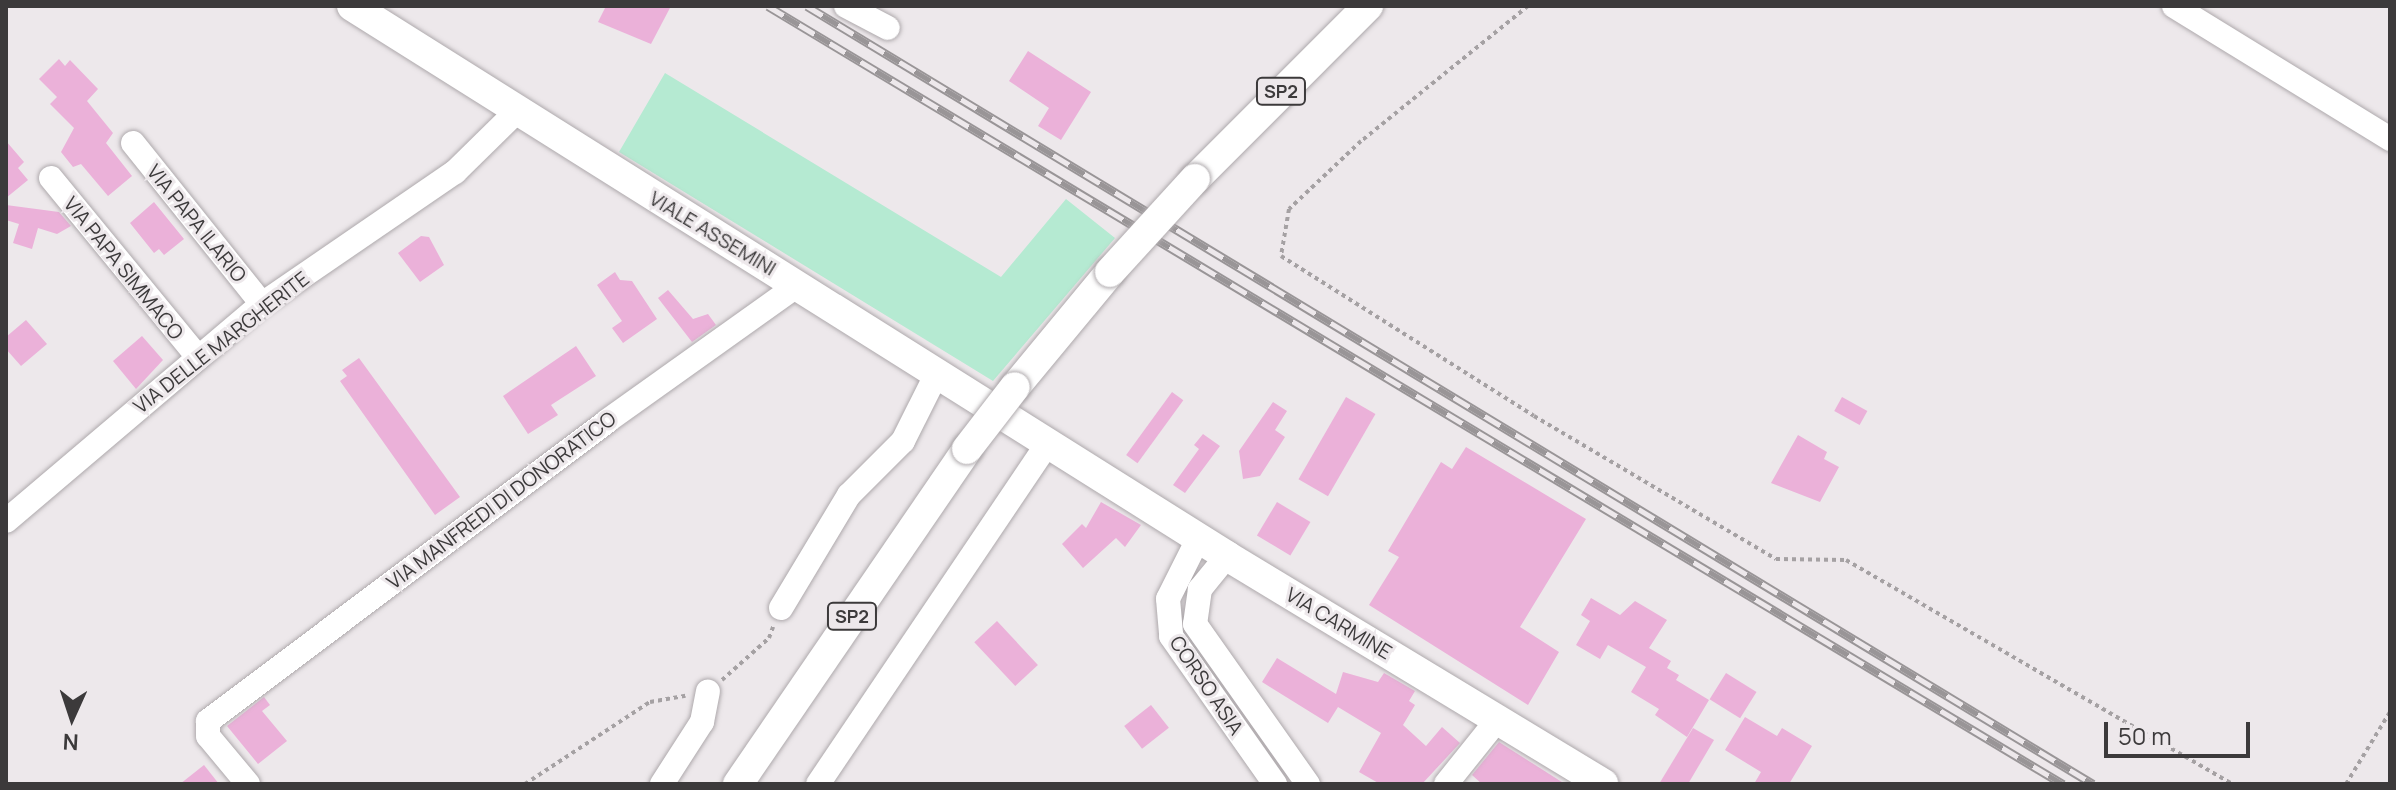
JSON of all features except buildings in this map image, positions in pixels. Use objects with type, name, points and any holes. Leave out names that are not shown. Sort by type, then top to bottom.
[{"type":"main road","name":"VIALE ASSEMINI","points":[[352,6],[1075,461]]},
{"type":"main road","name":"SP2","points":[[738,784],[967,449],[1015,387],[1110,272],[1195,179],[1368,6]]},
{"type":"main road","name":"VIA CARMINE","points":[[1075,461],[1603,784]]},
{"type":"street","points":[[846,6],[888,28]]},
{"type":"street","points":[[2174,6],[2390,139]]},
{"type":"street","name":"VIA DELLE MARGHERITE","points":[[6,521],[262,304],[455,172],[517,111]]},
{"type":"street","name":"VIA PAPA ILARIO","points":[[133,143],[262,304]]},
{"type":"street","name":"VIA PAPA SIMMACO","points":[[51,178],[198,357]]},
{"type":"street","name":"VIA MANFREDI DI DONORATICO","points":[[248,784],[208,736],[208,721],[607,421],[798,285]]},
{"type":"street","points":[[781,608],[849,495],[903,441],[937,373]]},
{"type":"street","points":[[818,784],[1048,443]]},
{"type":"street","name":"CORSO ASIA","points":[[1199,537],[1168,599],[1171,636],[1275,784]]},
{"type":"street","name":"CORSO ASIA","points":[[1227,556],[1200,589],[1195,624],[1308,784]]},
{"type":"street","points":[[662,784],[702,722],[708,692]]},
{"type":"street","points":[[1446,784],[1498,719]]},
{"type":"path","points":[[1528,6],[1361,141],[1289,209],[1281,256],[1534,416],[1776,559],[1846,560],[2232,784]]},
{"type":"path","points":[[525,784],[650,702],[708,692],[769,638],[781,608]]},
{"type":"path","points":[[2346,784],[2390,712]]},
{"type":"green space","points":[[665,73],[1001,277],[1066,199],[1115,238],[993,381],[619,152]]},
{"type":"railway","points":[[768,6],[2063,784]]},
{"type":"railway","points":[[807,6],[2093,784]]}]
